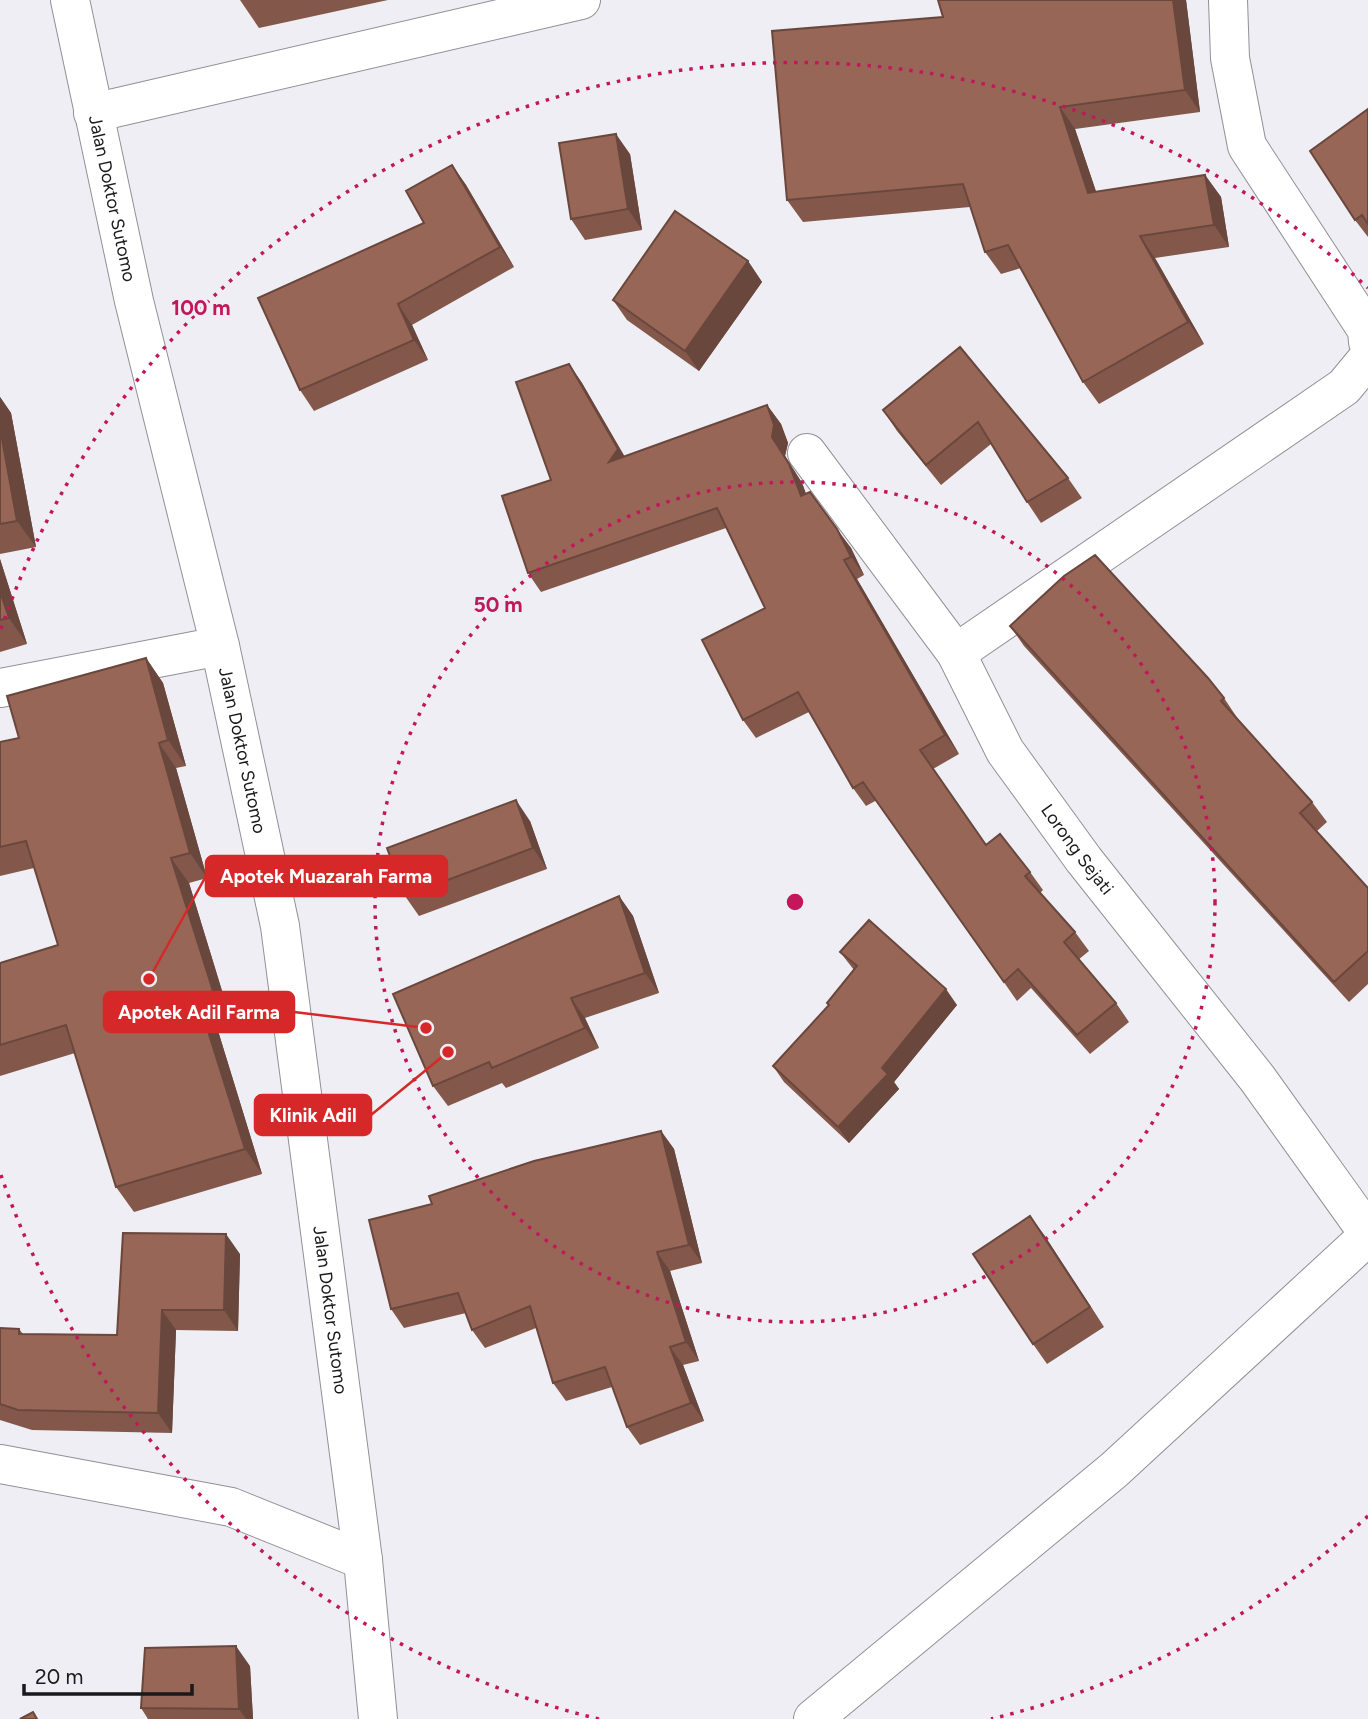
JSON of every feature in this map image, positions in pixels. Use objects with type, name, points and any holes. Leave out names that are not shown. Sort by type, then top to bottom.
[{"type":"street","name":"Jalan Doktor Sutomo","points":[[70,0],[134,301],[220,646],[280,926],[363,1560],[378,1719]]},
{"type":"street","points":[[93,113],[581,0]]},
{"type":"street","points":[[1228,0],[1230,58],[1247,146],[1367,330],[1368,342]]},
{"type":"street","points":[[957,653],[1344,387],[1368,358]]},
{"type":"street","name":"Lorong Sejati","points":[[807,453],[957,653],[1005,751],[1084,860],[1257,1078],[1368,1234]]},
{"type":"street","points":[[0,688],[220,646]]},
{"type":"street","points":[[813,1719],[1114,1470],[1368,1234]]},
{"type":"street","points":[[0,1464],[231,1507],[363,1560]]},
{"type":"building","points":[[938,0],[1173,0],[1185,90],[1060,107],[1088,193],[1205,175],[1214,225],[1140,236],[1188,322],[1083,382],[1008,245],[985,252],[963,184],[787,200],[772,31],[943,17]]},
{"type":"building","points":[[1368,109],[1368,224],[1362,215],[1355,220],[1310,151]]},
{"type":"building","points":[[616,134],[628,209],[571,219],[559,143]]},
{"type":"building","points":[[452,165],[500,247],[398,304],[414,340],[300,390],[258,298],[424,223],[406,191]]},
{"type":"building","points":[[675,211],[748,261],[685,351],[613,300]]},
{"type":"building","points":[[960,347],[1068,478],[1027,502],[978,422],[926,465],[883,410]]},
{"type":"building","points":[[569,364],[618,449],[609,462],[767,405],[774,425],[772,437],[789,464],[801,496],[810,492],[837,529],[851,557],[844,560],[945,735],[920,750],[986,845],[1000,834],[1030,872],[1025,876],[1075,932],[1064,942],[1116,1003],[1077,1035],[1018,969],[1004,982],[863,782],[853,788],[798,692],[743,720],[702,640],[765,608],[717,508],[528,573],[502,496],[551,480],[516,382]]},
{"type":"building","points":[[0,428],[17,521],[0,524]]},
{"type":"building","points":[[1095,555],[1208,678],[1224,698],[1221,701],[1312,802],[1300,813],[1368,888],[1368,951],[1334,982],[1010,626],[1064,576]]},
{"type":"building","points":[[0,591],[9,618],[0,620]]},
{"type":"building","points":[[146,658],[168,740],[159,743],[190,853],[171,858],[213,991],[197,996],[245,1149],[116,1187],[66,1025],[0,1045],[0,963],[58,945],[26,841],[0,847],[0,742],[19,738],[7,696]]},
{"type":"building","points":[[516,800],[533,848],[405,896],[387,848]]},
{"type":"building","points":[[619,896],[645,973],[571,998],[585,1028],[492,1068],[489,1062],[433,1086],[393,994]]},
{"type":"building","points":[[869,920],[946,989],[882,1068],[888,1074],[838,1127],[773,1066],[829,1005],[827,1003],[857,966],[840,952]]},
{"type":"building","points":[[661,1131],[689,1245],[657,1252],[686,1342],[670,1347],[691,1403],[627,1427],[605,1367],[553,1383],[530,1306],[472,1330],[458,1293],[391,1309],[369,1220],[432,1204],[429,1196],[534,1161]]},
{"type":"building","points":[[1030,1216],[1090,1307],[1033,1344],[973,1254]]},
{"type":"building","points":[[123,1233],[226,1234],[224,1310],[162,1310],[158,1413],[18,1410],[0,1404],[0,1328],[19,1329],[19,1334],[117,1335]]},
{"type":"building","points":[[236,1646],[239,1709],[141,1708],[145,1648]]},
{"type":"building","points":[[33,1712],[37,1719],[20,1719]]},
{"type":"place","name":"Apotek Muazarah Farma","points":[[149,979]]},
{"type":"place","name":"Apotek Adil Farma","points":[[426,1028]]},
{"type":"place","name":"Klinik Adil","points":[[448,1052]]}]
